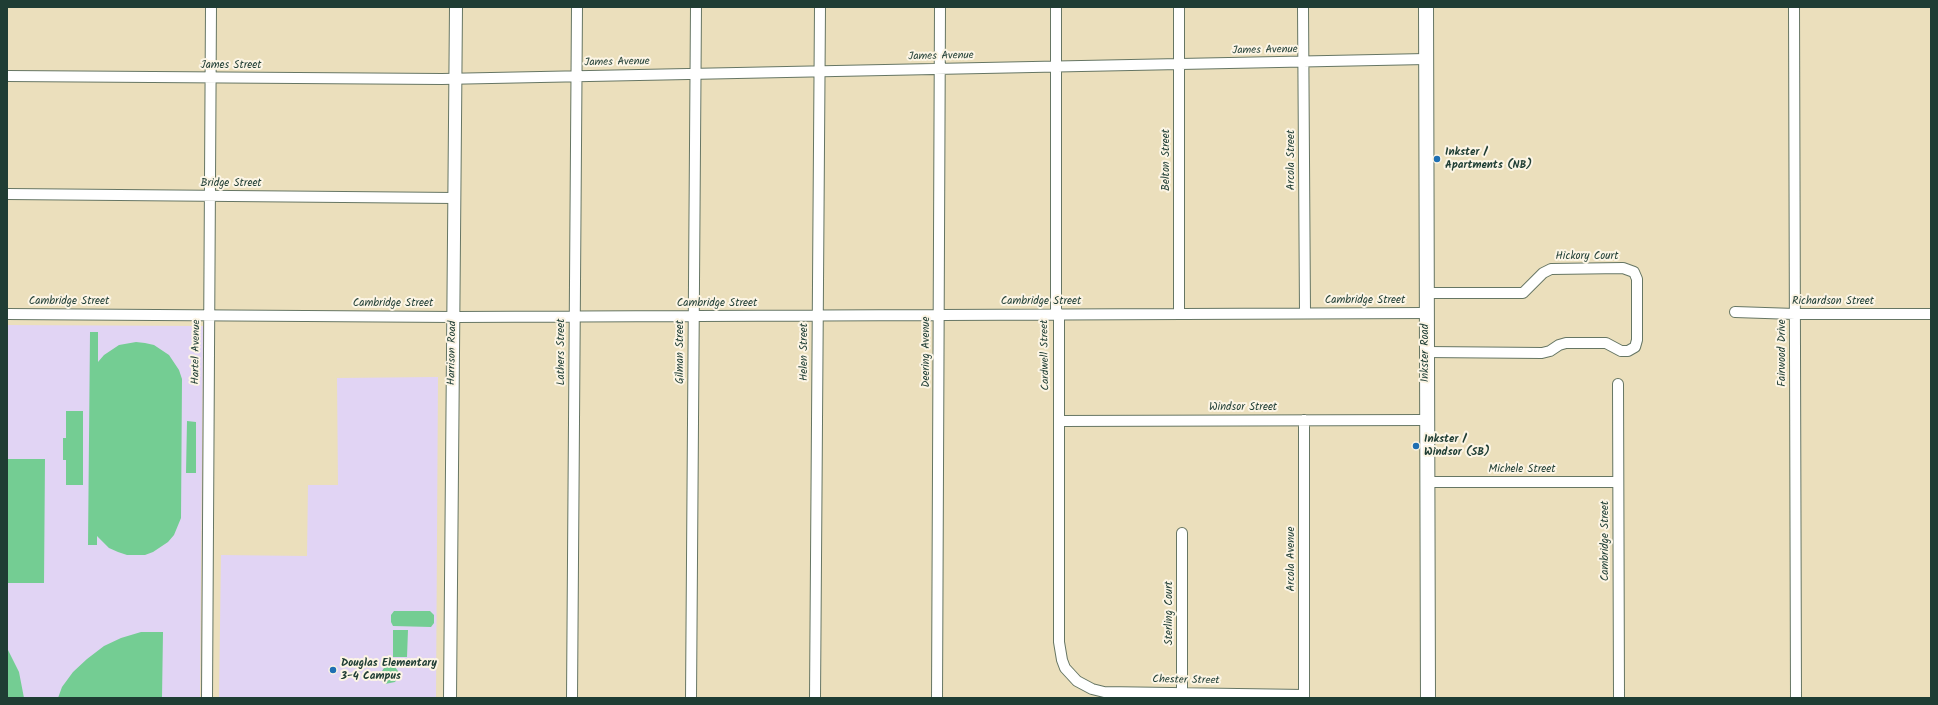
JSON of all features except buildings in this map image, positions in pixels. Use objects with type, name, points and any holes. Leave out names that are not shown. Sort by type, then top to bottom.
[{"type":"main road","name":"Inkster Road","points":[[1426,7],[1426,482],[1428,698]]},
{"type":"street","name":"Hartel Avenue","points":[[207,698],[211,7]]},
{"type":"street","name":"Harrison Road","points":[[450,698],[456,7]]},
{"type":"street","name":"Lathers Street","points":[[572,698],[577,7]]},
{"type":"street","name":"Gilman Street","points":[[691,698],[696,7]]},
{"type":"street","name":"Helen Street","points":[[815,698],[820,7]]},
{"type":"street","name":"Deering Avenue","points":[[937,698],[940,7]]},
{"type":"street","name":"Cardwell Street","points":[[1056,7],[1059,642],[1062,660],[1072,676]]},
{"type":"street","name":"Belton Street","points":[[1179,7],[1179,314]]},
{"type":"street","name":"Arcola Street","points":[[1303,7],[1305,313]]},
{"type":"street","name":"Fairwood Drive","points":[[1794,7],[1796,698]]},
{"type":"street","name":"James Avenue","points":[[455,78],[1426,59]]},
{"type":"street","name":"James Street","points":[[7,76],[455,78]]},
{"type":"street","name":"Bridge Street","points":[[7,194],[454,198]]},
{"type":"street","name":"Hickory Court","points":[[1426,293],[1523,293],[1543,273],[1551,269],[1624,268],[1634,272],[1636,279],[1637,340],[1634,347],[1628,351],[1621,351],[1606,343],[1566,342],[1547,352],[1426,352]]},
{"type":"street","name":"Richardson Street","points":[[1735,312],[1795,314],[1931,314]]},
{"type":"street","name":"Cambridge Street","points":[[7,314],[454,317],[1426,313]]},
{"type":"street","name":"Cambridge Street","points":[[1618,384],[1619,698]]},
{"type":"street","name":"Arcola Avenue","points":[[1304,420],[1304,696]]},
{"type":"street","name":"Windsor Street","points":[[1059,421],[1426,420]]},
{"type":"street","name":"Michele Street","points":[[1426,482],[1618,482]]},
{"type":"street","name":"Sterling Court","points":[[1182,534],[1182,693]]},
{"type":"street","name":"Chester Street","points":[[1072,676],[1084,686],[1104,692],[1304,696]]},
{"type":"shaded area","points":[[7,325],[203,326],[200,698],[7,698]]},
{"type":"shaded area","points":[[438,377],[436,698],[219,698],[221,555],[307,556],[308,485],[338,485],[337,378]]},
{"type":"green space","points":[[90,332],[98,332],[98,362],[104,355],[119,345],[136,342],[145,343],[154,345],[169,355],[179,370],[182,379],[181,518],[174,535],[168,542],[153,552],[145,555],[127,555],[118,552],[109,548],[97,536],[97,545],[88,545]]},
{"type":"green space","points":[[66,411],[83,411],[83,485],[66,485],[66,460],[63,460],[63,438],[66,438]]},
{"type":"green space","points":[[187,421],[196,422],[196,473],[186,473]]},
{"type":"green space","points":[[7,459],[45,459],[44,583],[7,583]]},
{"type":"green space","points":[[394,611],[430,611],[434,615],[434,623],[431,627],[393,626],[391,622],[391,615]]},
{"type":"green space","points":[[393,630],[408,630],[407,657],[393,657]]},
{"type":"green space","points":[[141,632],[163,632],[162,698],[58,698],[62,687],[73,672],[87,659],[104,646],[121,638]]},
{"type":"green space","points":[[7,648],[19,672],[24,698],[7,698]]},
{"type":"green space","points":[[395,667],[399,676],[395,682],[385,684],[382,681],[382,671],[384,668]]},
{"type":"place","name":"Inkster / Apartments (NB)","points":[[1437,159]]},
{"type":"place","name":"Inkster / Windsor (SB)","points":[[1416,446]]},
{"type":"place","name":"Douglas Elementary 3-4 Campus","points":[[333,670]]}]
